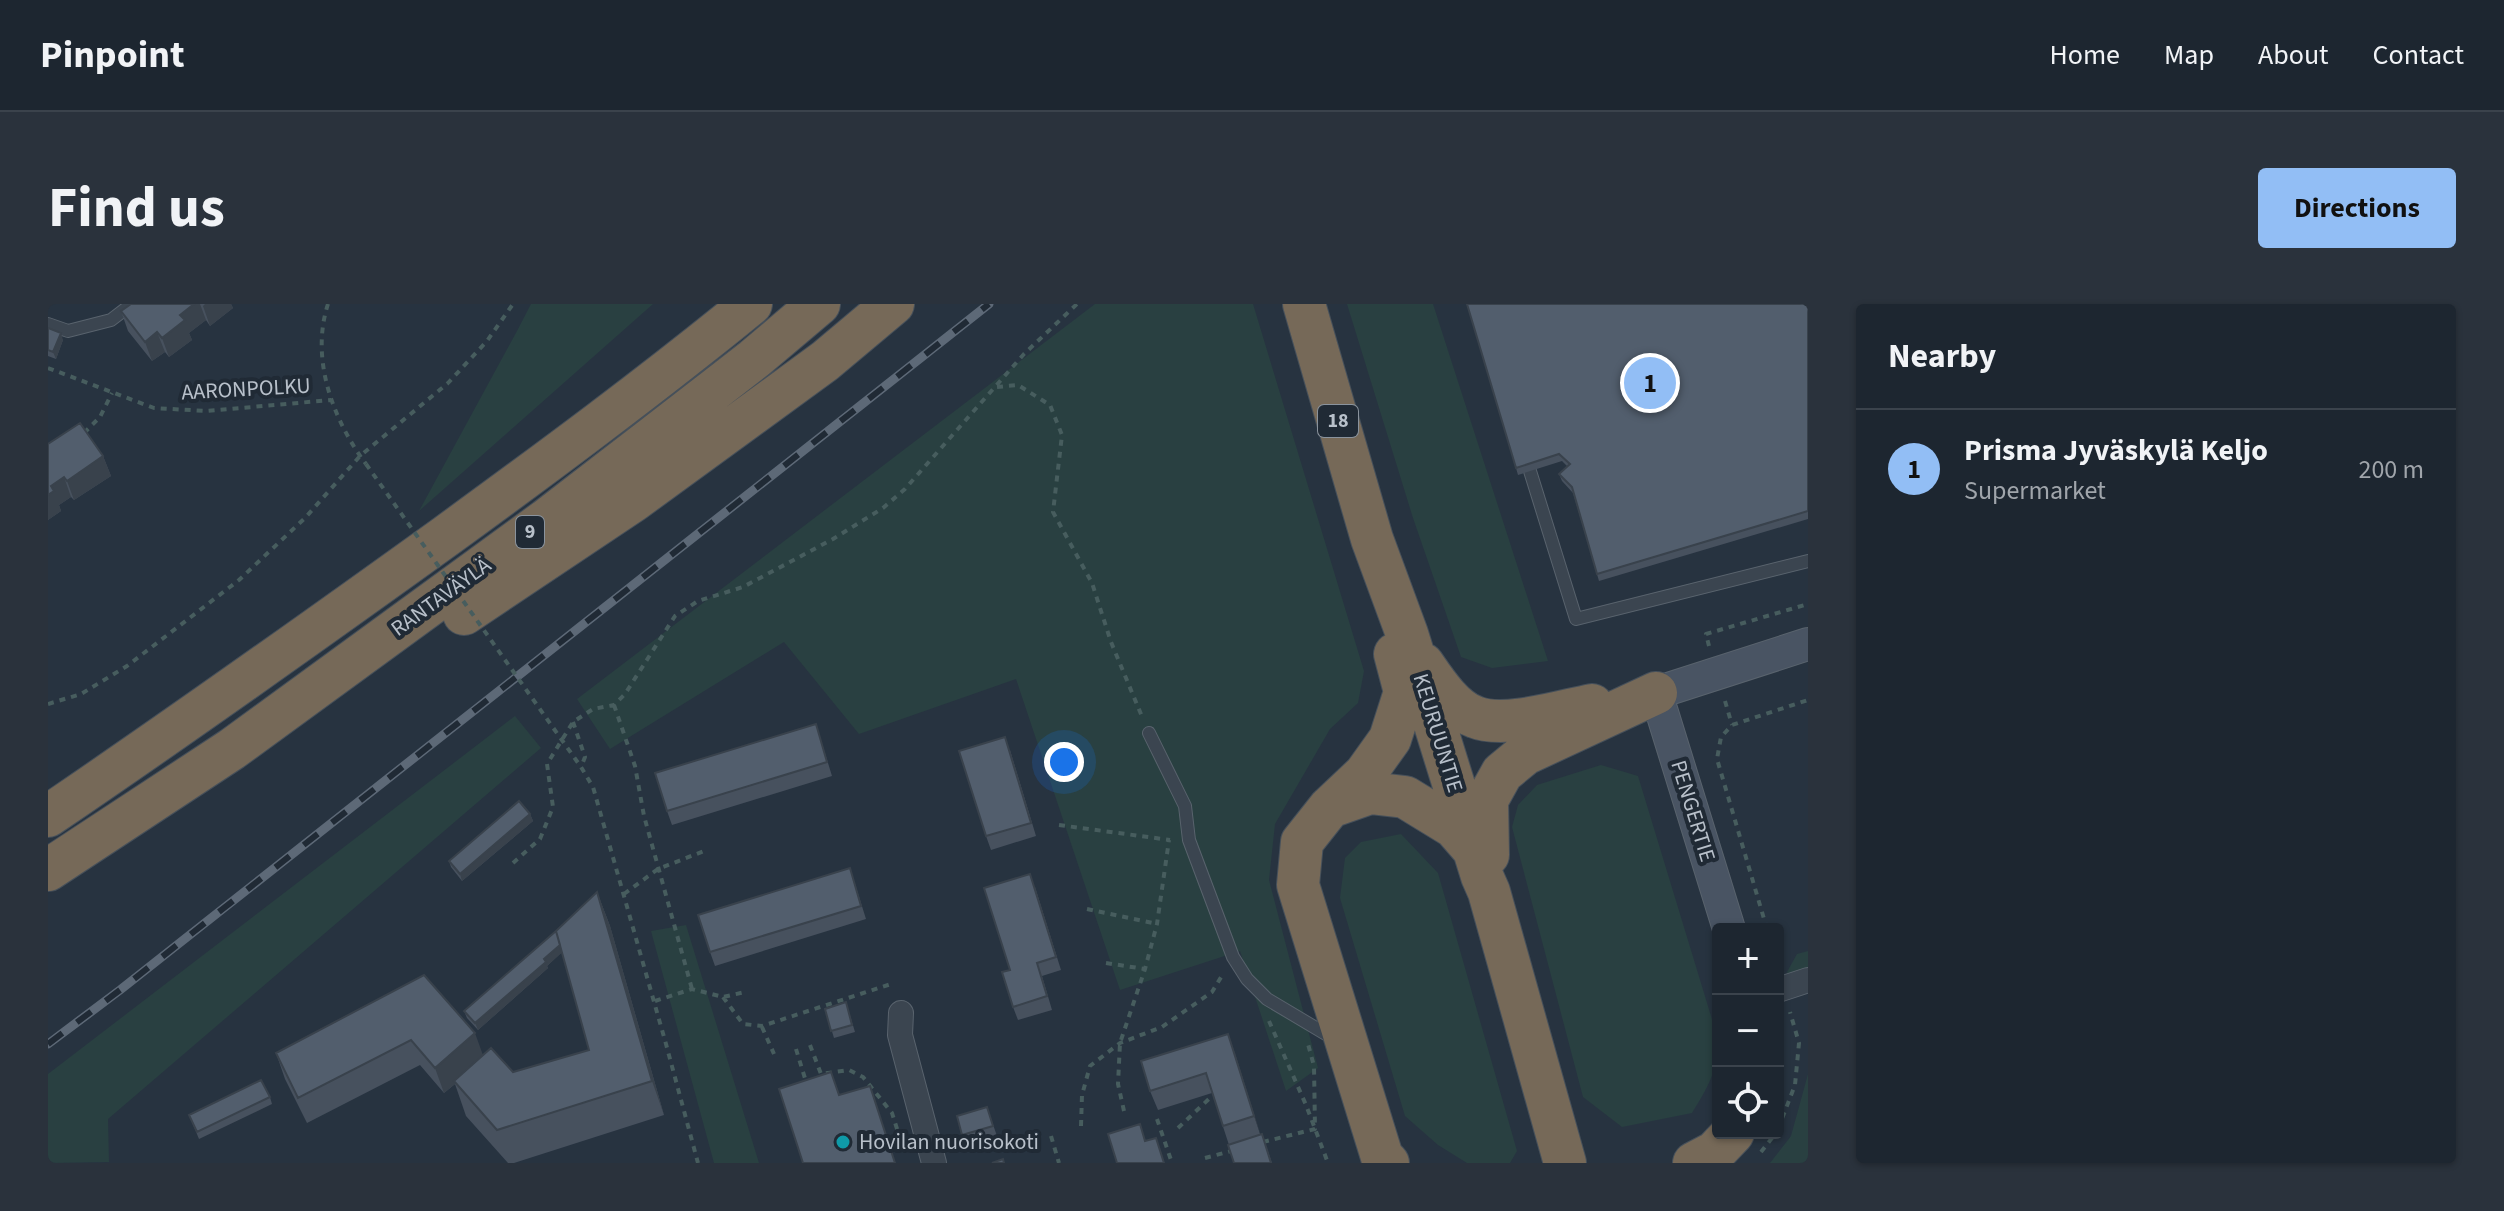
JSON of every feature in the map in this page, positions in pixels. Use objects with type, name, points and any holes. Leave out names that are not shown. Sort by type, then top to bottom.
[{"type":"highway","points":[[702,344],[737,304]]},
{"type":"highway","name":"9","points":[[48,816],[315,630],[522,480],[751,304]]},
{"type":"highway","name":"RANTAVÄYLÄ","points":[[48,870],[232,749],[546,520],[754,359],[819,304]]},
{"type":"highway","points":[[232,749],[313,716],[633,501],[825,361],[893,304]]},
{"type":"highway","name":"KEURUUNTIE","points":[[1304,304],[1372,539],[1411,647],[1489,892],[1565,1163]]},
{"type":"highway","points":[[1372,539],[1385,619],[1405,692],[1390,739],[1365,774],[1329,808],[1302,842],[1298,885],[1382,1157],[1388,1163]]},
{"type":"highway","points":[[1411,647],[1445,695],[1475,717],[1509,721],[1656,693]]},
{"type":"highway","points":[[1489,892],[1487,800],[1502,773],[1525,754],[1656,693]]},
{"type":"highway","points":[[1329,808],[1370,793],[1405,797],[1454,827],[1474,850]]},
{"type":"highway","points":[[1694,1163],[1715,1152],[1727,1139]]},
{"type":"street","points":[[1656,693],[1808,644]]},
{"type":"street","name":"PENGERTIE","points":[[1656,693],[1727,923]]},
{"type":"street","points":[[1784,988],[1808,980]]},
{"type":"street","points":[[901,1013],[900,1035],[934,1163]]},
{"type":"lane","points":[[48,324],[68,331],[111,320],[132,304]]},
{"type":"lane","points":[[1530,471],[1576,619],[1808,561]]},
{"type":"lane","points":[[1149,733],[1185,806],[1189,840],[1233,957],[1247,979],[1267,999],[1349,1048]]},
{"type":"path","points":[[328,304],[321,352],[331,400]]},
{"type":"path","points":[[48,704],[81,694],[127,666],[239,580],[305,518],[360,456],[448,383],[487,341],[513,304]]},
{"type":"path","points":[[513,863],[540,839],[553,807],[547,764],[573,722],[593,709],[614,705],[625,694],[675,616],[698,601],[743,587],[833,539],[883,508],[905,489],[1024,354],[1077,304]]},
{"type":"path","name":"AARONPOLKU","points":[[48,368],[154,408],[207,411],[331,400],[360,456],[581,767]]},
{"type":"path","points":[[994,388],[1018,385],[1050,405],[1062,435],[1053,512],[1092,583],[1111,642],[1149,733]]},
{"type":"path","points":[[80,436],[100,417],[112,393]]},
{"type":"path","points":[[1765,923],[1717,759],[1721,737],[1732,725],[1808,700]]},
{"type":"path","points":[[614,705],[635,766],[644,816],[692,989]]},
{"type":"path","points":[[573,722],[585,757],[581,767],[593,787],[698,1163]]},
{"type":"path","points":[[1059,825],[1189,840]]},
{"type":"path","points":[[1124,1111],[1118,1084],[1120,1043],[1157,924],[1169,840]]},
{"type":"path","points":[[624,894],[658,869],[704,851]]},
{"type":"path","points":[[1087,909],[1157,924]]},
{"type":"path","points":[[1081,1126],[1082,1095],[1090,1066],[1120,1043],[1162,1027],[1212,992],[1233,957]]},
{"type":"path","points":[[1106,963],[1145,969]]},
{"type":"path","points":[[723,997],[743,1024],[762,1026],[891,984]]},
{"type":"path","points":[[654,1001],[692,989],[723,997],[745,992]]},
{"type":"path","points":[[1783,995],[1799,1043],[1795,1085],[1784,1113]]},
{"type":"path","points":[[1267,999],[1265,1013],[1328,1163]]},
{"type":"path","points":[[1301,1019],[1314,1066],[1315,1129]]},
{"type":"path","points":[[762,1026],[774,1054]]},
{"type":"path","points":[[810,1045],[821,1074],[849,1070],[863,1077],[892,1113],[908,1163]]},
{"type":"path","points":[[796,1049],[808,1089]]},
{"type":"path","points":[[1178,1128],[1211,1097]]},
{"type":"path","points":[[1157,1119],[1172,1163]]},
{"type":"path","points":[[1253,1144],[1315,1129]]},
{"type":"path","points":[[1051,1136],[1059,1163]]},
{"type":"path","points":[[1205,1158],[1241,1148]]},
{"type":"green space","points":[[531,304],[653,304],[419,511],[517,331]]},
{"type":"green space","points":[[1095,304],[1253,304],[1364,671],[1358,703],[1330,729],[1275,824],[1269,880],[1318,1068],[1286,1091],[1240,951],[1120,990],[1016,679],[859,734],[784,642],[610,749],[577,699]]},
{"type":"green space","points":[[1347,304],[1433,304],[1548,661],[1492,668],[1461,657],[1413,518]]},
{"type":"green space","points":[[515,716],[541,748],[108,1119],[109,1162],[48,1163],[48,1074]]},
{"type":"green space","points":[[1601,765],[1638,776],[1712,1019],[1712,1074],[1692,1113],[1622,1127],[1583,1097],[1512,827],[1518,805],[1537,785]]},
{"type":"green space","points":[[1401,834],[1438,873],[1517,1151],[1510,1163],[1467,1163],[1438,1145],[1405,1116],[1340,898],[1345,858],[1361,842]]},
{"type":"green space","points":[[686,925],[759,1163],[714,1163],[651,931]]},
{"type":"green space","points":[[1808,951],[1808,972],[1789,978],[1787,972],[1797,954]]},
{"type":"green space","points":[[1808,1074],[1808,1163],[1770,1163],[1791,1136]]},
{"type":"building","points":[[131,304],[194,304],[180,315],[185,320],[162,338],[157,332],[145,342],[121,311]]},
{"type":"building","points":[[1467,304],[1808,304],[1808,511],[1597,574],[1572,487],[1559,474],[1570,464],[1559,454],[1516,468]]},
{"type":"building","points":[[48,328],[61,333],[53,352],[48,350]]},
{"type":"building","points":[[80,423],[103,456],[67,481],[64,477],[51,486],[54,491],[48,495],[48,444]]},
{"type":"building","points":[[816,724],[827,762],[667,811],[655,773]]},
{"type":"building","points":[[1005,737],[1031,823],[986,836],[959,751]]},
{"type":"building","points":[[519,801],[530,814],[460,874],[449,861]]},
{"type":"building","points":[[850,868],[861,906],[710,952],[698,915]]},
{"type":"building","points":[[1030,874],[1056,957],[1037,963],[1047,996],[1013,1007],[1002,972],[1010,970],[984,888]]},
{"type":"building","points":[[597,892],[652,1081],[497,1130],[454,1081],[491,1048],[513,1072],[589,1050],[556,931]]},
{"type":"building","points":[[556,931],[560,945],[544,959],[546,962],[475,1023],[464,1011]]},
{"type":"building","points":[[424,975],[475,1033],[435,1068],[411,1040],[298,1098],[276,1053]]},
{"type":"building","points":[[846,1002],[852,1025],[831,1031],[825,1009]]},
{"type":"building","points":[[1228,1034],[1254,1116],[1223,1126],[1206,1073],[1150,1091],[1141,1061]]},
{"type":"building","name":"Hovilan nuorisokoti","points":[[831,1072],[839,1095],[870,1086],[895,1163],[803,1163],[779,1089]]},
{"type":"building","points":[[261,1080],[270,1097],[197,1132],[189,1115]]},
{"type":"building","points":[[987,1107],[993,1126],[962,1135],[957,1116]]},
{"type":"building","points":[[1140,1124],[1145,1141],[1156,1138],[1164,1163],[1117,1163],[1108,1134]]},
{"type":"building","points":[[1262,1134],[1271,1163],[1234,1163],[1228,1145]]},
{"type":"railway","points":[[48,1044],[989,304]]},
{"type":"place","name":"Prisma Jyväskylä Keljo","points":[[1650,383]]},
{"type":"place","name":"Hovilan nuorisokoti","points":[[843,1142]]}]
